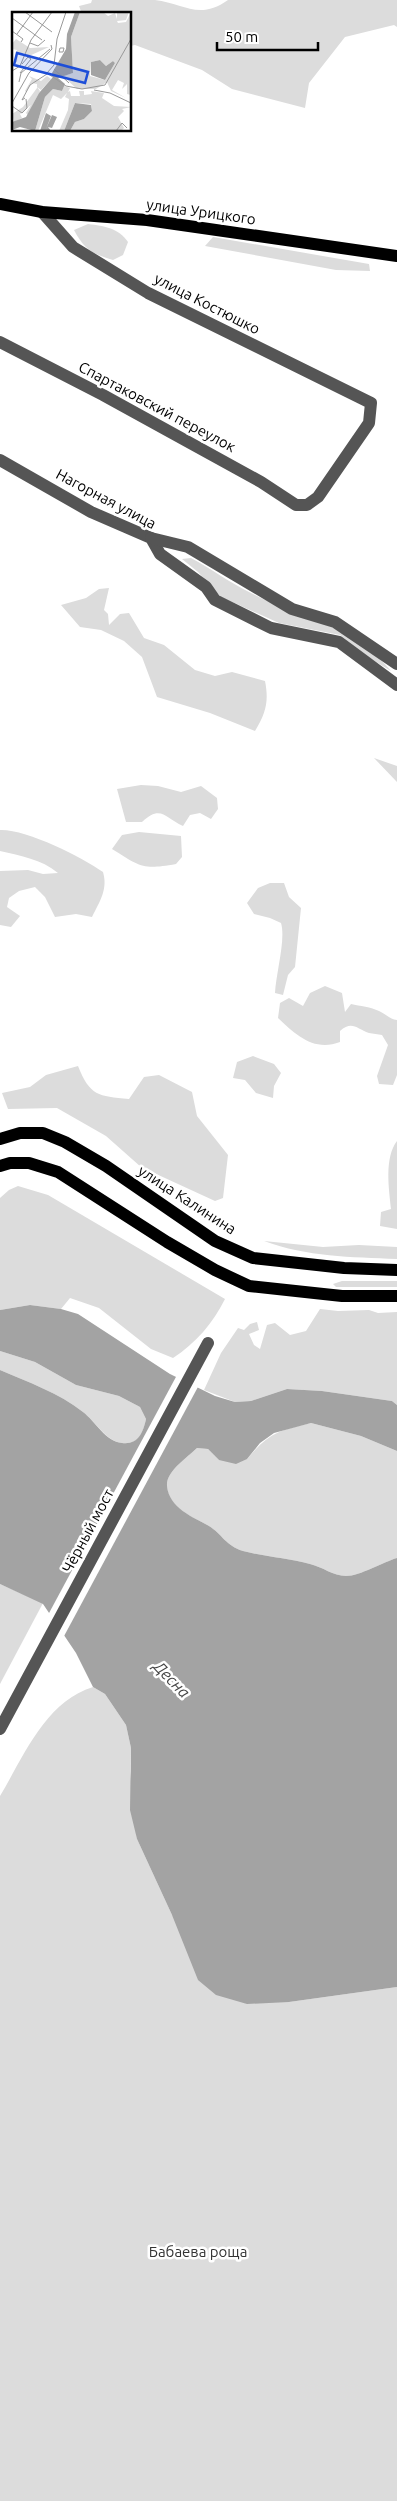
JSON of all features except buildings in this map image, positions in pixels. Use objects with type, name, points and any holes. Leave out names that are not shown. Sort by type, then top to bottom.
[{"type":"main road","name":"улица Урицкого","points":[[0,204],[42,212],[147,220],[397,256]]},
{"type":"main road","name":"улица Калинина","points":[[0,1139],[20,1133],[43,1133],[65,1142],[106,1166],[215,1241],[253,1258],[344,1268],[397,1270]]},
{"type":"main road","points":[[0,1166],[10,1163],[29,1163],[58,1172],[167,1242],[215,1270],[249,1286],[342,1296],[397,1296]]},
{"type":"street","name":"улица Костюшко","points":[[42,212],[73,247],[148,293],[371,403],[369,423],[318,497],[306,505],[296,505]]},
{"type":"street","name":"Спартаковский переулок","points":[[0,342],[103,395],[261,482],[296,505]]},
{"type":"street","name":"Нагорная улица","points":[[0,460],[91,512],[151,538],[160,554],[206,587],[215,600],[271,628],[339,642],[397,685]]},
{"type":"street","points":[[151,538],[188,548],[292,609],[335,622],[397,664]]},
{"type":"street","name":"Чёрный мост","points":[[0,1729],[206,1346]]},
{"type":"green space","points":[[92,0],[155,0],[200,10],[218,6],[228,0],[397,0],[397,27],[394,25],[345,37],[309,83],[305,108],[232,89],[202,70],[135,45],[131,46],[131,12],[81,12],[79,6],[91,3]]},
{"type":"green space","points":[[88,224],[105,227],[124,237],[128,242],[123,255],[113,260],[89,250],[81,242],[74,230]]},
{"type":"green space","points":[[213,237],[369,264],[370,271],[336,270],[205,246]]},
{"type":"green space","points":[[191,558],[251,593],[343,633],[360,643],[391,671],[363,654],[340,635],[279,623],[221,597],[198,572],[182,559]]},
{"type":"green space","points":[[109,588],[104,610],[108,614],[109,625],[120,614],[129,613],[144,638],[164,645],[195,670],[215,676],[232,672],[265,681],[266,707],[255,731],[210,713],[157,697],[142,657],[124,641],[101,630],[80,627],[61,605],[86,598],[99,589]]},
{"type":"green space","points":[[374,758],[397,766],[397,782]]},
{"type":"green space","points":[[141,785],[158,786],[181,792],[201,786],[217,798],[218,809],[211,819],[200,813],[190,815],[183,826],[159,813],[148,817],[142,822],[126,822],[117,789]]},
{"type":"green space","points":[[0,830],[24,834],[53,845],[103,872],[104,889],[92,917],[76,914],[55,917],[45,897],[35,887],[19,891],[9,898],[7,907],[20,916],[11,927],[0,925],[0,871],[28,870],[43,874],[58,873],[38,861],[0,851]]},
{"type":"green space","points":[[139,832],[181,836],[182,857],[176,864],[148,867],[129,860],[112,849],[122,835]]},
{"type":"green space","points":[[270,883],[284,883],[289,897],[301,908],[295,967],[288,975],[283,995],[275,993],[282,947],[281,923],[254,914],[247,903],[258,888]]},
{"type":"green space","points":[[325,986],[342,993],[345,1012],[351,1004],[376,1010],[397,1020],[397,1075],[393,1085],[379,1084],[377,1076],[388,1045],[382,1035],[369,1033],[354,1026],[348,1026],[340,1031],[340,1042],[322,1045],[299,1036],[278,1018],[280,1003],[289,998],[303,1006],[310,993]]},
{"type":"green space","points":[[253,1056],[274,1064],[281,1073],[274,1086],[273,1098],[256,1093],[245,1080],[233,1078],[237,1062]]},
{"type":"green space","points":[[78,1066],[91,1089],[96,1093],[110,1097],[129,1099],[144,1077],[159,1075],[192,1092],[197,1116],[228,1155],[223,1198],[215,1201],[141,1167],[106,1136],[57,1108],[8,1109],[2,1093],[30,1087],[46,1075]]},
{"type":"green space","points":[[397,1141],[397,1229],[380,1226],[381,1212],[391,1209],[389,1165],[390,1156]]},
{"type":"green space","points":[[18,1186],[48,1195],[225,1299],[215,1316],[196,1339],[173,1358],[151,1349],[99,1308],[70,1298],[61,1309],[30,1305],[0,1310],[0,1198],[9,1190]]},
{"type":"green space","points":[[264,1241],[323,1247],[359,1245],[397,1247],[397,1259],[346,1257],[313,1253]]},
{"type":"green space","points":[[342,1281],[397,1281],[397,1287],[336,1287],[333,1284]]},
{"type":"green space","points":[[320,1309],[338,1311],[369,1310],[378,1313],[397,1312],[397,1405],[392,1401],[322,1391],[287,1389],[251,1401],[235,1402],[204,1390],[221,1353],[238,1328],[244,1330],[250,1324],[257,1322],[259,1330],[249,1334],[254,1345],[260,1349],[267,1325],[275,1323],[290,1335],[306,1331]]},
{"type":"green space","points":[[0,1351],[35,1362],[76,1385],[119,1396],[140,1407],[146,1419],[142,1433],[136,1440],[128,1443],[117,1442],[111,1439],[74,1405],[43,1388],[0,1370]]},
{"type":"green space","points":[[311,1423],[361,1436],[397,1451],[397,1558],[358,1574],[346,1576],[337,1575],[315,1565],[243,1551],[232,1546],[209,1526],[182,1511],[168,1494],[168,1480],[173,1470],[197,1448],[208,1449],[219,1460],[247,1459],[262,1443],[275,1434]]},
{"type":"green space","points":[[0,1584],[43,1603],[0,1684]]},
{"type":"green space","name":"Бабаева роща","points":[[93,1687],[105,1694],[126,1725],[131,1748],[130,1772],[137,1839],[172,1915],[289,2002],[397,1987],[397,2501],[0,2501],[0,1796],[27,1748],[49,1718],[76,1694]]},
{"type":"water","name":"Десна","points":[[30,1305],[61,1309],[78,1314],[170,1374],[215,1396],[235,1402],[251,1401],[287,1389],[322,1391],[392,1401],[397,1405],[397,1451],[361,1436],[311,1423],[274,1433],[260,1443],[247,1459],[236,1464],[219,1460],[208,1449],[197,1448],[173,1470],[167,1486],[172,1500],[177,1506],[209,1526],[232,1546],[243,1551],[315,1565],[337,1575],[346,1576],[358,1574],[397,1558],[397,1987],[289,2002],[247,2004],[216,1995],[198,1980],[172,1915],[137,1839],[130,1810],[131,1748],[126,1725],[105,1694],[93,1687],[76,1653],[43,1604],[0,1584],[0,1370],[43,1388],[74,1405],[116,1442],[128,1443],[136,1440],[143,1429],[146,1419],[140,1407],[119,1396],[76,1385],[35,1362],[0,1351],[0,1310]]},
{"type":"pier","points":[[177,1375],[199,1385],[63,1638],[48,1615]]}]
